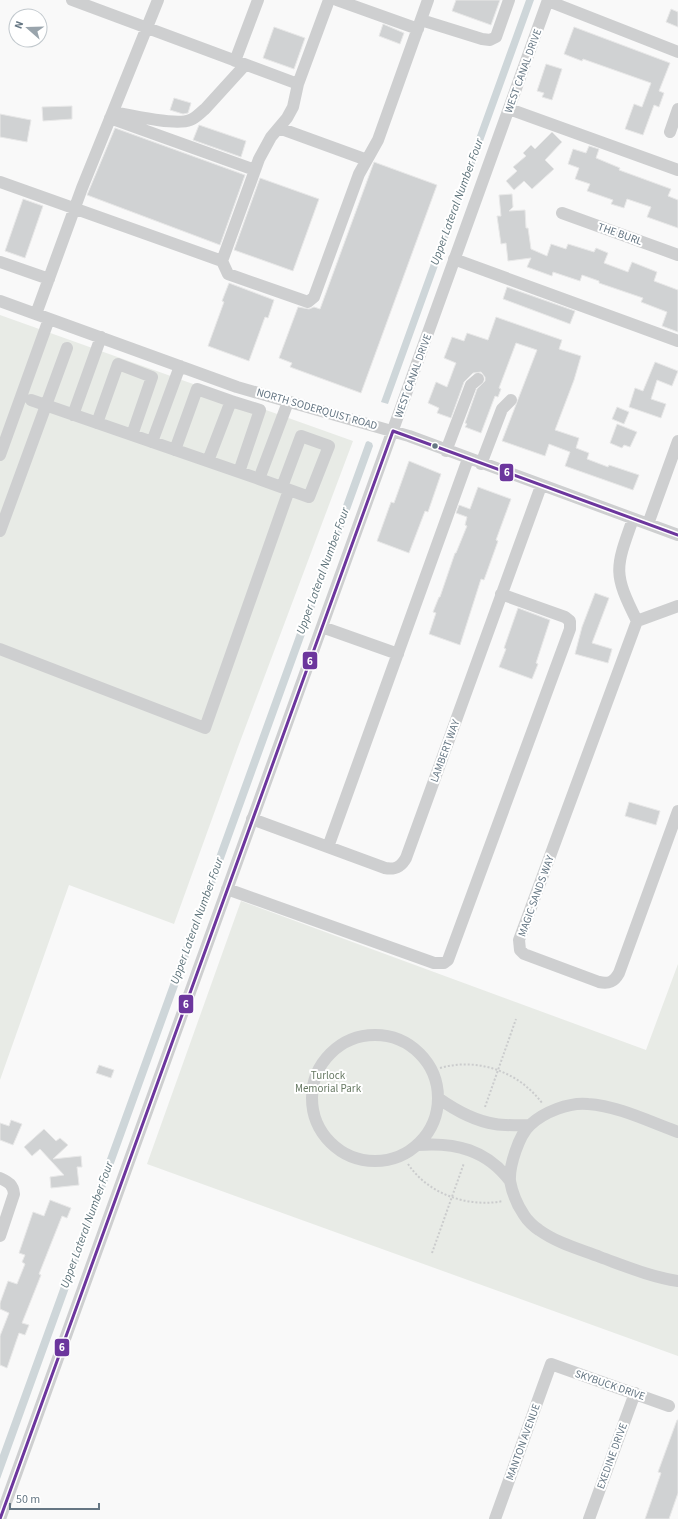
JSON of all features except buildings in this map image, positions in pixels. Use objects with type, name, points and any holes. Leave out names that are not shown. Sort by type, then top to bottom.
[{"type":"street","points":[[72,0],[298,84]]},
{"type":"street","points":[[36,314],[74,208],[158,0]]},
{"type":"street","points":[[111,115],[175,122],[189,121],[198,116],[240,63],[258,0]]},
{"type":"street","points":[[329,0],[298,84],[293,107],[287,118],[264,148],[222,261],[228,274],[308,302],[314,297],[359,174],[378,140],[428,0]]},
{"type":"street","points":[[337,0],[419,25],[490,40],[496,37],[509,0]]},
{"type":"street","points":[[548,1],[678,52]]},
{"type":"street","name":"WEST CANAL DRIVE","points":[[0,1519],[548,1]]},
{"type":"street","points":[[509,109],[678,170]]},
{"type":"street","points":[[670,132],[678,109]]},
{"type":"street","points":[[111,115],[255,170]]},
{"type":"street","points":[[279,128],[367,160]]},
{"type":"street","points":[[0,182],[222,261]]},
{"type":"street","name":"THE BURL","points":[[562,213],[678,256]]},
{"type":"street","points":[[454,259],[678,340]]},
{"type":"street","points":[[0,262],[49,280]]},
{"type":"street","name":"NORTH SODERQUIST ROAD","points":[[0,301],[237,386],[288,402],[393,431],[678,535]]},
{"type":"street","points":[[0,455],[49,319]]},
{"type":"street","points":[[73,415],[101,337]]},
{"type":"street","points":[[0,531],[67,348]]},
{"type":"street","points":[[97,423],[118,364],[152,377],[132,435]]},
{"type":"street","points":[[152,442],[180,366]]},
{"type":"street","points":[[446,450],[471,385],[478,379]]},
{"type":"street","points":[[176,450],[197,389],[260,410],[239,472]]},
{"type":"street","points":[[0,649],[205,728],[286,488],[301,436],[329,446],[309,497],[286,488],[31,400]]},
{"type":"street","points":[[481,464],[502,409],[511,400]]},
{"type":"street","points":[[208,461],[231,401]]},
{"type":"street","points":[[259,479],[288,402]]},
{"type":"street","points":[[648,524],[678,441]]},
{"type":"street","points":[[328,847],[468,459]]},
{"type":"street","name":"LAMBERT WAY","points":[[252,819],[388,869],[397,868],[404,861],[541,486]]},
{"type":"street","points":[[633,519],[620,556],[619,575],[622,590],[637,621],[678,606]]},
{"type":"street","points":[[227,889],[434,963],[444,964],[448,960],[570,629],[570,621],[565,617],[502,594]]},
{"type":"street","name":"MAGIC SANDS WAY","points":[[637,621],[519,940],[520,950],[524,954],[599,982],[606,983],[614,980],[619,973],[678,810]]},
{"type":"street","points":[[322,627],[398,654]]},
{"type":"street","points":[[371,1034],[390,1036],[407,1043],[422,1054],[433,1071],[437,1084],[438,1098],[437,1111],[433,1124],[418,1145],[402,1155],[385,1161],[366,1161],[348,1156],[332,1146],[321,1131],[313,1114],[311,1095],[315,1077],[324,1060],[337,1047],[353,1038],[371,1034]]},
{"type":"street","points":[[438,1098],[463,1113],[495,1124],[530,1125]]},
{"type":"street","points":[[510,1181],[511,1166],[516,1150],[522,1136],[530,1125],[548,1113],[566,1105],[588,1104],[609,1107],[678,1132]]},
{"type":"street","points":[[418,1145],[449,1145],[471,1150],[501,1169],[510,1181],[524,1215],[538,1230],[567,1245],[644,1273],[667,1280],[678,1281]]},
{"type":"street","points":[[0,1178],[9,1182],[13,1187],[14,1194],[0,1236]]},
{"type":"street","name":"SKYBUCK DRIVE","points":[[551,1364],[669,1406]]},
{"type":"street","name":"MANTON AVENUE","points":[[495,1519],[551,1364]]},
{"type":"street","name":"EXEDINE DRIVE","points":[[589,1519],[634,1393]]},
{"type":"path","points":[[484,1107],[516,1019]]},
{"type":"path","points":[[440,1068],[456,1064],[473,1064],[498,1070],[520,1081],[534,1093],[544,1105]]},
{"type":"path","points":[[432,1253],[464,1163]]},
{"type":"path","points":[[408,1164],[429,1186],[452,1197],[476,1203],[490,1203],[507,1200]]},
{"type":"green space","points":[[0,315],[353,441],[238,747],[174,924],[69,885],[0,1080]]},
{"type":"green space","name":"Turlock Memorial Park","points":[[241,901],[646,1050],[678,964],[678,1356],[147,1164]]},
{"type":"water","name":"Upper Lateral Number Four","points":[[526,0],[534,0],[388,404],[381,402]]},
{"type":"water","name":"Upper Lateral Number Four","points":[[368,441],[372,443],[373,446],[0,1479],[0,1455],[366,442]]},
{"type":"transit line","name":"6","points":[[0,1519],[393,431],[678,535]]}]
